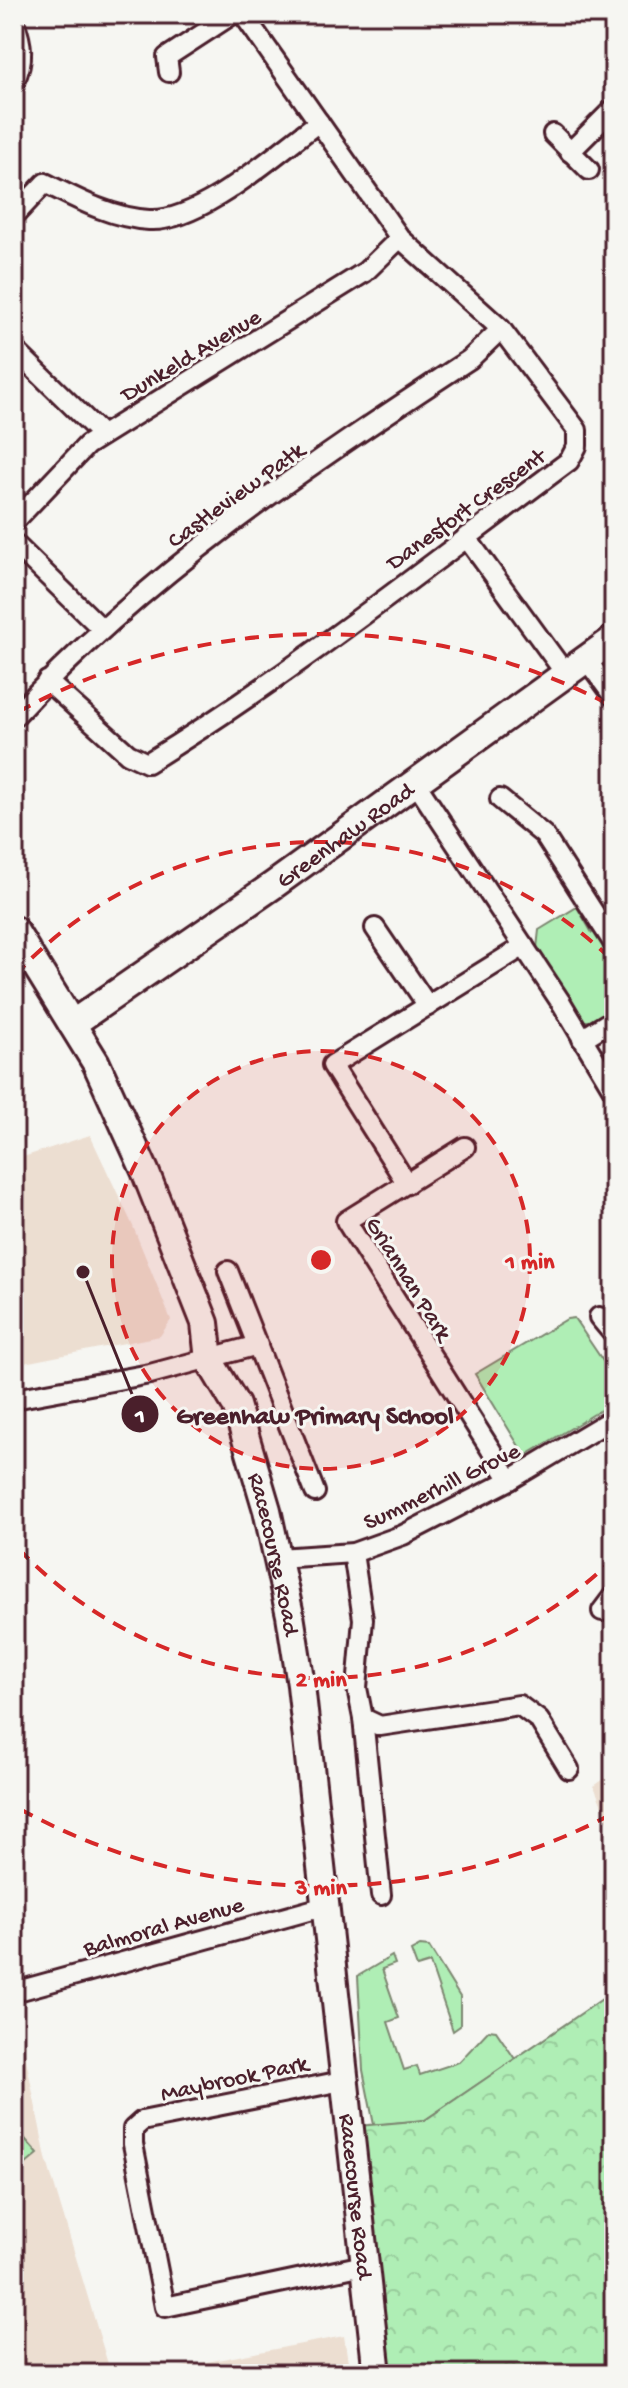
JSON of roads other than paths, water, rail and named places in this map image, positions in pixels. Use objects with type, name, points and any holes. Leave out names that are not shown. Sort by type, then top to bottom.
[{"type":"main road","name":"Greenhaw Road","points":[[72,1024],[174,955],[614,639]]},
{"type":"main road","name":"Racecourse Road","points":[[14,930],[96,1063],[145,1171],[205,1323],[209,1360],[236,1405],[278,1558],[301,1685],[347,2080],[377,2374]]},
{"type":"street","points":[[169,72],[167,57],[233,14]]},
{"type":"street","name":"Danesfort Crescent","points":[[47,681],[128,754],[147,763],[235,706],[466,537],[569,461],[577,446],[577,430],[501,329],[400,238],[243,14]]},
{"type":"street","points":[[14,21],[21,39],[22,63],[14,82]]},
{"type":"street","points":[[570,152],[614,108]]},
{"type":"street","points":[[14,216],[45,183],[116,214],[152,221],[191,211],[319,122]]},
{"type":"street","points":[[553,134],[589,170]]},
{"type":"street","name":"Dunkeld Avenue","points":[[14,522],[87,445],[352,281],[400,238]]},
{"type":"street","name":"Castleview Patk","points":[[14,717],[101,628],[249,510],[470,359],[501,329]]},
{"type":"street","points":[[14,349],[102,435]]},
{"type":"street","points":[[466,537],[576,666],[614,697]]},
{"type":"street","points":[[14,543],[101,628]]},
{"type":"street","points":[[415,782],[524,946],[614,1091]]},
{"type":"street","points":[[500,799],[544,835],[614,944]]},
{"type":"street","points":[[375,928],[428,1006]]},
{"type":"street","points":[[407,1184],[332,1065],[524,946]]},
{"type":"street","points":[[582,1039],[614,1019]]},
{"type":"street","name":"Griannan Park","points":[[465,1147],[346,1221],[510,1480]]},
{"type":"street","points":[[228,1271],[315,1492]]},
{"type":"street","points":[[599,1317],[614,1335]]},
{"type":"street","points":[[14,1399],[209,1360],[258,1345]]},
{"type":"street","name":"Summerhill Grove","points":[[278,1558],[353,1553],[403,1535],[510,1480],[614,1418]]},
{"type":"street","points":[[353,1553],[363,1619],[357,1688],[363,1718],[381,1895]]},
{"type":"street","points":[[602,1611],[614,1595]]},
{"type":"street","points":[[363,1718],[380,1726],[519,1705],[539,1720],[569,1769]]},
{"type":"street","name":"Balmoral Avenue","points":[[14,1992],[326,1906]]},
{"type":"street","name":"Maybrook Park","points":[[347,2080],[142,2121],[133,2129],[133,2144],[165,2307],[364,2265]]},
{"type":"place","name":"Greenhaw Primary School","points":[[83,1272]]}]
